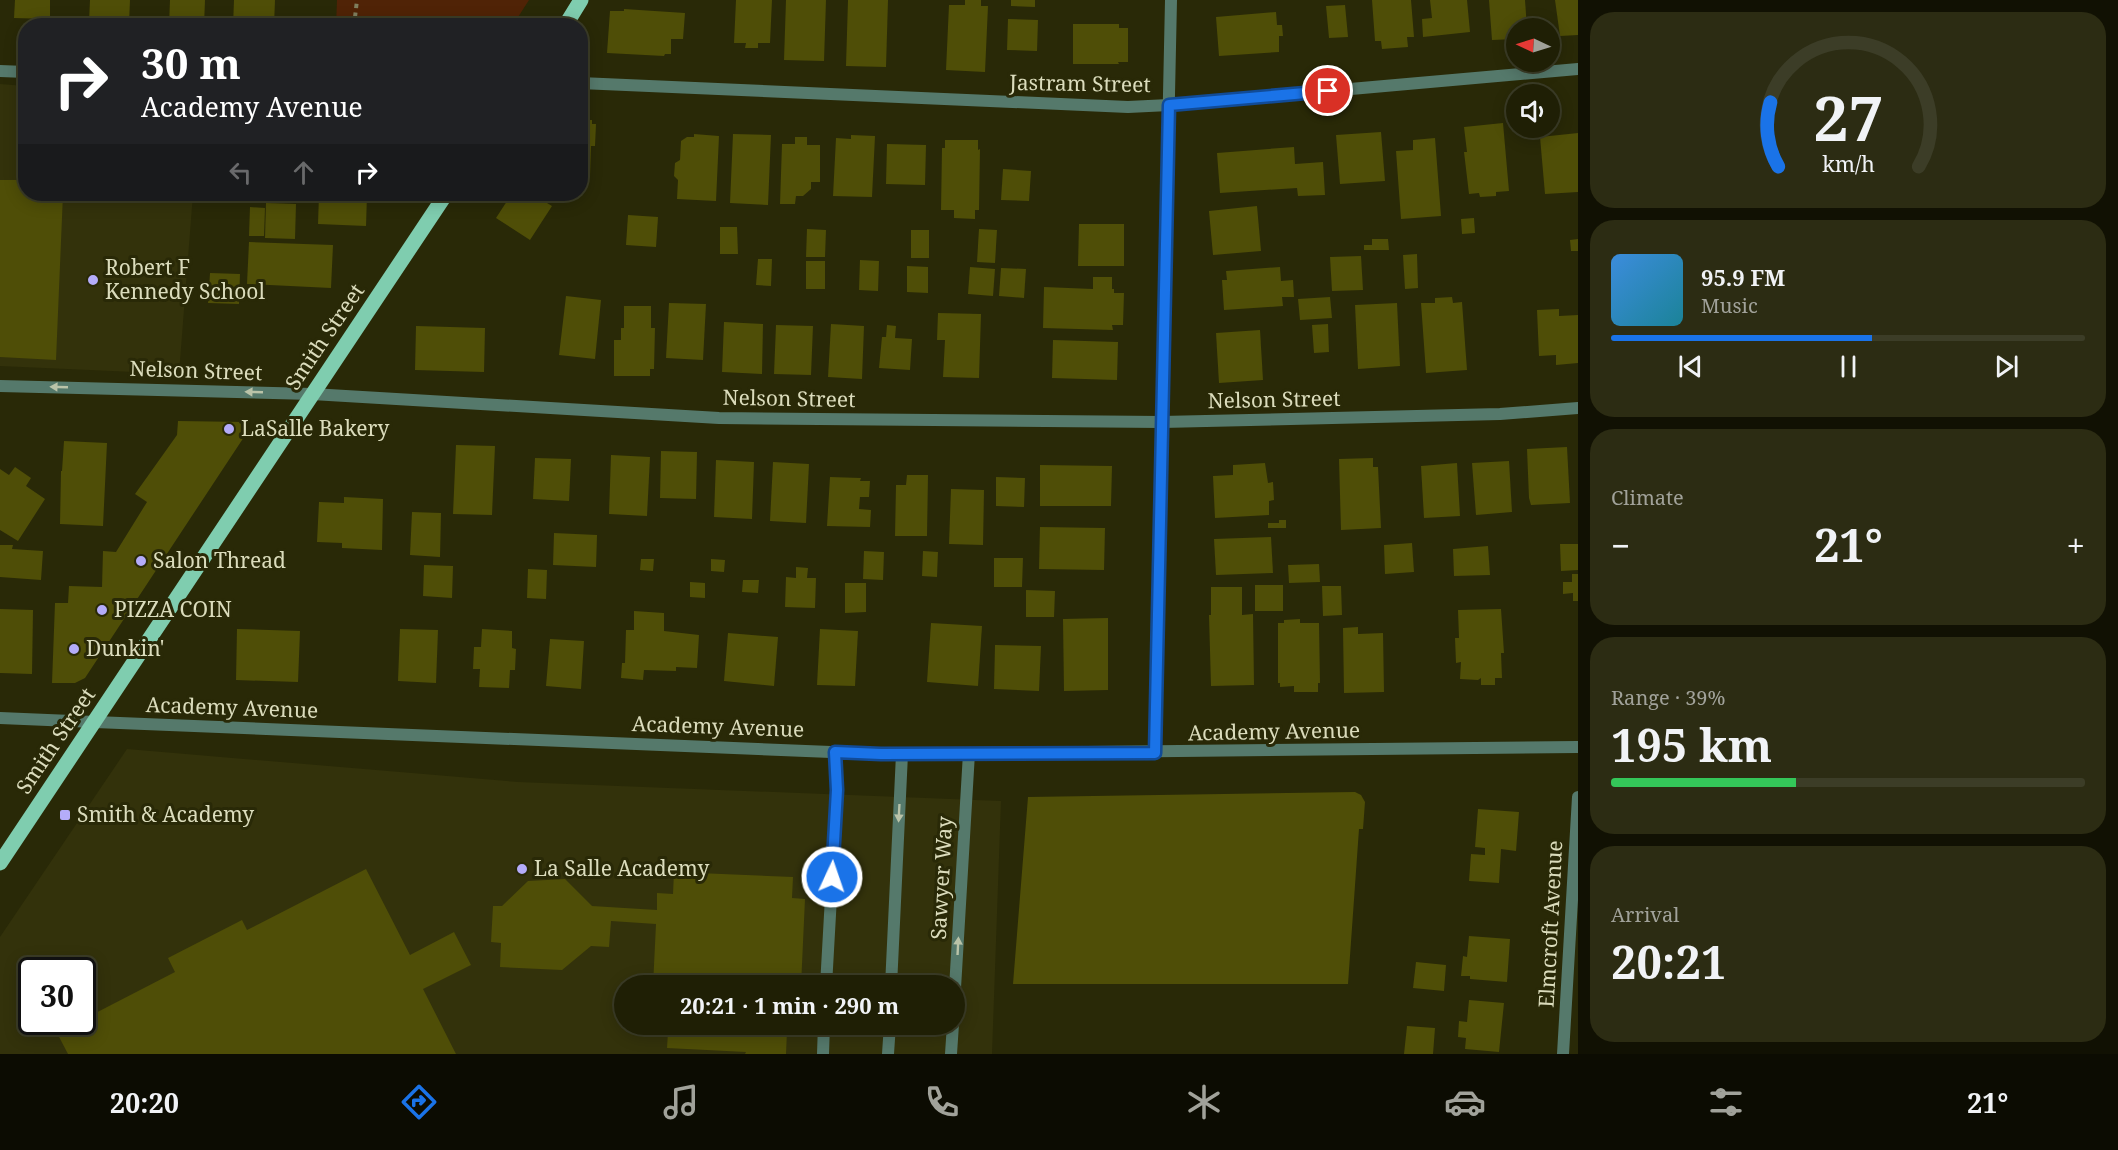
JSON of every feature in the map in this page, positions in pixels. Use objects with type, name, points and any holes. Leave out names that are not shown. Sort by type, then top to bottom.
[{"type":"main road","points":[[570,18],[581,0]]},
{"type":"main road","name":"Smith Street","points":[[0,863],[441,201]]},
{"type":"street","points":[[1155,753],[1171,0]]},
{"type":"street","name":"Jastram Street","points":[[588,83],[1096,106],[1169,105],[1578,69]]},
{"type":"street","points":[[0,71],[18,72]]},
{"type":"street","name":"Nelson Street","points":[[0,386],[312,394],[719,418],[1162,422],[1500,414],[1578,408]]},
{"type":"street","name":"Academy Avenue","points":[[0,718],[902,754],[1578,747]]},
{"type":"street","points":[[827,975],[837,790],[835,752]]},
{"type":"street","name":"Sawyer Way","points":[[956,975],[969,753]]},
{"type":"street","points":[[892,975],[902,754]]},
{"type":"street","name":"Elmcroft Avenue","points":[[1563,1054],[1578,797]]},
{"type":"street","points":[[823,1054],[824,1035]]},
{"type":"street","points":[[888,1054],[889,1035]]},
{"type":"street","points":[[951,1054],[952,1035]]},
{"type":"path","points":[[355,18],[357,0]]},
{"type":"shaded area","points":[[337,0],[529,0],[517,18],[336,18]]},
{"type":"shaded area","name":"Robert F Kennedy School","points":[[0,84],[18,85],[18,201],[192,201],[179,374],[0,366]]},
{"type":"shaded area","name":"La Salle Academy","points":[[127,749],[518,782],[1001,801],[992,1054],[0,1054],[0,937]]},
{"type":"building","points":[[15,0],[50,0],[50,18],[14,18]]},
{"type":"building","points":[[90,0],[130,0],[129,18],[89,18]]},
{"type":"building","points":[[170,0],[205,0],[204,18],[169,18]]},
{"type":"building","points":[[234,0],[275,0],[274,18],[233,18]]},
{"type":"building","points":[[736,0],[772,0],[770,43],[758,43],[758,48],[745,48],[746,43],[734,43]]},
{"type":"building","points":[[786,0],[826,0],[824,61],[784,60]]},
{"type":"building","points":[[848,0],[888,0],[886,67],[846,66]]},
{"type":"building","points":[[965,0],[981,0],[981,6],[988,6],[985,72],[946,70],[949,5],[965,5]]},
{"type":"building","points":[[1011,0],[1035,0],[1035,7],[1011,6]]},
{"type":"building","points":[[1372,0],[1411,0],[1414,37],[1407,37],[1408,47],[1382,49],[1381,41],[1375,41]]},
{"type":"building","points":[[1430,0],[1467,0],[1470,32],[1423,37],[1422,19],[1432,18]]},
{"type":"building","points":[[1489,0],[1525,0],[1526,18],[1506,18],[1506,39],[1492,40]]},
{"type":"building","points":[[1555,0],[1578,0],[1578,35],[1560,36],[1560,18],[1558,18]]},
{"type":"building","points":[[1345,5],[1348,37],[1329,38],[1326,6]]},
{"type":"building","points":[[624,9],[685,13],[683,39],[671,39],[671,54],[664,56],[607,53],[610,11],[624,11]]},
{"type":"building","points":[[1276,12],[1277,25],[1282,25],[1283,36],[1279,36],[1279,52],[1219,56],[1216,17]]},
{"type":"building","points":[[1008,19],[1038,20],[1037,51],[1007,50]]},
{"type":"building","points":[[1073,24],[1119,24],[1119,28],[1128,28],[1128,62],[1073,64]]},
{"type":"building","points":[[588,120],[592,120],[592,124],[596,124],[595,146],[591,146],[590,177],[588,177]]},
{"type":"building","points":[[1503,123],[1509,191],[1496,192],[1496,196],[1480,197],[1479,193],[1469,194],[1464,152],[1467,152],[1464,127]]},
{"type":"building","points":[[1381,132],[1385,181],[1340,184],[1336,135]]},
{"type":"building","points":[[1578,133],[1578,192],[1545,194],[1540,138],[1560,138],[1560,135]]},
{"type":"building","points":[[694,134],[719,136],[716,201],[677,199],[678,180],[674,176],[675,163],[680,160],[681,141],[687,137],[694,137]]},
{"type":"building","points":[[733,134],[771,135],[768,205],[730,203]]},
{"type":"building","points":[[851,135],[875,136],[872,197],[833,196],[836,138],[851,139]]},
{"type":"building","points":[[795,137],[807,137],[807,145],[820,145],[820,182],[811,182],[811,189],[803,196],[796,196],[795,204],[780,204],[782,144],[795,144]]},
{"type":"building","points":[[1435,138],[1441,216],[1401,219],[1396,151],[1413,150],[1413,140]]},
{"type":"building","points":[[945,140],[978,140],[978,150],[980,149],[979,210],[975,210],[975,219],[954,218],[954,210],[941,210],[942,148],[945,148]]},
{"type":"building","points":[[887,144],[926,145],[925,185],[886,184]]},
{"type":"building","points":[[1294,147],[1295,164],[1323,162],[1325,195],[1298,196],[1297,188],[1220,193],[1217,153]]},
{"type":"building","points":[[1003,169],[1031,171],[1029,201],[1001,200]]},
{"type":"building","points":[[0,180],[18,180],[18,201],[63,201],[56,360],[0,357]]},
{"type":"building","points":[[319,201],[367,201],[366,226],[318,224]]},
{"type":"building","points":[[507,201],[544,201],[552,206],[530,240],[496,218]]},
{"type":"building","points":[[266,203],[296,204],[295,239],[265,238]]},
{"type":"building","points":[[1257,206],[1261,251],[1213,255],[1209,211]]},
{"type":"building","points":[[250,207],[265,208],[264,236],[249,236]]},
{"type":"building","points":[[628,215],[658,217],[656,247],[626,245]]},
{"type":"building","points":[[1474,218],[1475,233],[1462,234],[1461,219]]},
{"type":"building","points":[[1079,224],[1124,224],[1124,266],[1078,266]]},
{"type":"building","points":[[720,227],[737,227],[738,254],[720,254]]},
{"type":"building","points":[[807,229],[826,230],[825,257],[806,257]]},
{"type":"building","points":[[979,229],[997,230],[995,263],[977,262]]},
{"type":"building","points":[[911,230],[929,230],[929,258],[911,258]]},
{"type":"building","points":[[1372,239],[1388,239],[1389,250],[1364,250],[1364,245],[1372,245]]},
{"type":"building","points":[[1578,239],[1578,251],[1571,251],[1570,240]]},
{"type":"building","points":[[249,242],[333,245],[331,288],[247,284]]},
{"type":"building","points":[[1417,254],[1418,288],[1405,289],[1403,255]]},
{"type":"building","points":[[1361,256],[1363,290],[1332,291],[1330,257]]},
{"type":"building","points":[[758,259],[772,259],[771,286],[756,285]]},
{"type":"building","points":[[860,260],[879,261],[878,291],[859,290]]},
{"type":"building","points":[[806,261],[825,261],[825,289],[806,289]]},
{"type":"building","points":[[907,266],[928,267],[928,293],[907,292]]},
{"type":"building","points":[[970,267],[995,269],[993,296],[968,294]]},
{"type":"building","points":[[1280,267],[1281,281],[1293,280],[1294,297],[1282,297],[1283,306],[1224,310],[1222,280],[1227,280],[1226,271]]},
{"type":"building","points":[[1001,268],[1026,269],[1024,298],[999,296]]},
{"type":"building","points":[[210,273],[240,274],[239,304],[208,303]]},
{"type":"building","points":[[1093,277],[1112,277],[1114,293],[1124,293],[1123,325],[1112,325],[1113,330],[1043,328],[1044,287],[1093,289]]},
{"type":"building","points":[[566,296],[601,300],[595,359],[559,355]]},
{"type":"building","points":[[1330,297],[1332,318],[1300,320],[1298,299]]},
{"type":"building","points":[[1452,297],[1453,303],[1462,302],[1467,370],[1426,373],[1421,303],[1435,303],[1435,298]]},
{"type":"building","points":[[669,303],[706,304],[703,360],[666,358]]},
{"type":"building","points":[[1397,303],[1400,366],[1358,369],[1355,305]]},
{"type":"building","points":[[624,306],[651,306],[651,328],[655,328],[654,369],[650,369],[650,376],[614,376],[614,340],[621,340],[621,328],[624,328]]},
{"type":"building","points":[[1559,309],[1559,316],[1578,315],[1578,363],[1556,365],[1556,355],[1539,356],[1537,310]]},
{"type":"building","points":[[938,313],[981,314],[979,378],[943,377],[945,340],[937,340]]},
{"type":"building","points":[[724,322],[763,324],[762,374],[722,372]]},
{"type":"building","points":[[831,324],[864,326],[862,379],[828,377]]},
{"type":"building","points":[[1328,324],[1329,352],[1314,353],[1312,325]]},
{"type":"building","points":[[776,325],[813,326],[811,375],[774,374]]},
{"type":"building","points":[[887,325],[896,326],[895,338],[912,339],[910,370],[879,368],[882,337],[886,337]]},
{"type":"building","points":[[416,326],[485,328],[484,372],[415,370]]},
{"type":"building","points":[[1260,330],[1263,380],[1219,383],[1216,333]]},
{"type":"building","points":[[1053,340],[1118,342],[1117,380],[1052,378]]},
{"type":"building","points":[[178,421],[245,422],[244,437],[85,678],[75,683],[52,683],[55,603],[68,603],[69,586],[102,587],[103,551],[116,552],[147,502],[135,494],[177,435]]},
{"type":"building","points":[[64,441],[107,443],[103,526],[60,524]]},
{"type":"building","points":[[456,445],[495,446],[492,515],[453,514]]},
{"type":"building","points":[[1567,447],[1570,503],[1531,505],[1527,449]]},
{"type":"building","points":[[661,451],[697,452],[696,499],[660,498]]},
{"type":"building","points":[[611,455],[650,457],[647,516],[609,514]]},
{"type":"building","points":[[535,458],[571,459],[569,501],[533,499]]},
{"type":"building","points":[[1373,458],[1373,467],[1378,467],[1381,528],[1341,530],[1339,459]]},
{"type":"building","points":[[716,460],[754,462],[752,519],[714,517]]},
{"type":"building","points":[[1509,461],[1512,512],[1476,515],[1472,463]]},
{"type":"building","points":[[773,462],[809,464],[806,523],[770,521]]},
{"type":"building","points":[[1265,463],[1268,483],[1273,482],[1274,500],[1269,501],[1269,515],[1215,518],[1213,476],[1233,475],[1233,465]]},
{"type":"building","points":[[1457,463],[1460,516],[1424,518],[1421,466]]},
{"type":"building","points":[[1040,465],[1112,466],[1111,506],[1040,506]]},
{"type":"building","points":[[15,467],[31,478],[26,486],[45,499],[18,541],[0,530],[0,469],[9,475]]},
{"type":"building","points":[[907,475],[928,475],[927,536],[895,536],[896,485],[906,485]]},
{"type":"building","points":[[830,477],[861,478],[860,481],[870,481],[869,497],[860,497],[859,509],[871,510],[870,527],[827,526]]},
{"type":"building","points":[[996,477],[1025,478],[1024,507],[996,506]]},
{"type":"building","points":[[951,489],[984,490],[983,545],[949,544]]},
{"type":"building","points":[[344,497],[383,499],[382,550],[342,548],[342,543],[317,542],[319,502],[344,503]]},
{"type":"building","points":[[412,512],[441,513],[440,557],[410,555]]},
{"type":"building","points":[[1279,520],[1286,520],[1286,528],[1268,528],[1268,523],[1279,523]]},
{"type":"building","points":[[1040,527],[1105,528],[1104,570],[1039,569]]},
{"type":"building","points":[[554,533],[597,535],[596,567],[553,565]]},
{"type":"building","points":[[1271,537],[1273,573],[1216,575],[1214,539]]},
{"type":"building","points":[[1412,543],[1414,572],[1385,574],[1384,545]]},
{"type":"building","points":[[1560,544],[1578,544],[1578,570],[1561,571]]},
{"type":"building","points":[[0,545],[13,545],[12,549],[43,551],[41,580],[0,577]]},
{"type":"building","points":[[1488,546],[1490,575],[1454,576],[1453,549]]},
{"type":"building","points":[[864,551],[884,552],[883,580],[863,579]]},
{"type":"building","points":[[923,551],[938,552],[937,577],[922,576]]},
{"type":"building","points":[[994,558],[1023,558],[1022,587],[994,587]]},
{"type":"building","points":[[641,559],[654,559],[653,571],[640,570]]},
{"type":"building","points":[[711,559],[725,560],[724,572],[711,571]]},
{"type":"building","points":[[1319,564],[1320,582],[1289,583],[1288,565]]},
{"type":"building","points":[[424,565],[453,566],[452,598],[423,596]]},
{"type":"building","points":[[796,567],[808,568],[807,578],[816,578],[815,608],[785,607],[786,577],[796,578]]},
{"type":"building","points":[[528,569],[547,570],[546,599],[527,598]]},
{"type":"building","points":[[1572,574],[1578,574],[1578,601],[1573,601],[1573,593],[1563,594],[1563,582],[1572,582]]},
{"type":"building","points":[[743,580],[759,580],[758,593],[742,592]]},
{"type":"building","points":[[690,582],[705,583],[705,598],[690,597]]},
{"type":"building","points":[[845,583],[866,583],[866,612],[845,613]]},
{"type":"building","points":[[1255,585],[1283,585],[1283,611],[1255,611]]},
{"type":"building","points":[[1322,586],[1341,586],[1342,615],[1323,616]]},
{"type":"building","points":[[1211,587],[1242,587],[1242,615],[1253,614],[1254,685],[1211,686],[1209,615],[1211,615]]},
{"type":"building","points":[[1026,590],[1055,591],[1054,617],[1026,617]]},
{"type":"building","points":[[0,609],[33,610],[32,674],[0,673]]},
{"type":"building","points":[[1501,609],[1504,653],[1501,653],[1502,678],[1495,678],[1495,685],[1481,685],[1481,678],[1478,680],[1460,679],[1461,662],[1456,663],[1455,638],[1459,638],[1458,610]]},
{"type":"building","points":[[634,611],[664,613],[664,631],[699,635],[697,668],[676,667],[676,671],[644,670],[643,680],[621,678],[622,663],[625,663],[626,630],[634,630]]},
{"type":"building","points":[[1108,618],[1108,690],[1064,691],[1063,619]]},
{"type":"building","points":[[1300,619],[1300,623],[1319,623],[1320,683],[1318,683],[1318,692],[1294,692],[1294,686],[1280,687],[1278,683],[1278,623],[1284,623],[1284,620]]},
{"type":"building","points":[[931,623],[982,626],[978,686],[927,682]]},
{"type":"building","points":[[1358,627],[1358,634],[1383,633],[1384,692],[1344,693],[1343,628]]},
{"type":"building","points":[[237,629],[300,631],[298,682],[236,680]]},
{"type":"building","points":[[400,629],[438,630],[436,683],[398,681]]},
{"type":"building","points":[[482,629],[512,631],[512,648],[516,649],[515,670],[510,670],[509,688],[479,687],[480,669],[473,669],[474,647],[481,647]]},
{"type":"building","points":[[820,629],[858,631],[855,686],[817,685]]},
{"type":"building","points":[[728,633],[778,637],[774,686],[724,681]]},
{"type":"building","points":[[550,639],[584,641],[581,689],[546,686]]},
{"type":"building","points":[[995,645],[1041,646],[1039,691],[994,689]]},
{"type":"building","points":[[1355,792],[1361,795],[1365,802],[1363,829],[1359,829],[1348,984],[1013,984],[1028,797]]},
{"type":"building","points":[[1478,809],[1519,812],[1516,851],[1501,849],[1499,883],[1469,881],[1471,854],[1485,855],[1485,848],[1475,847]]},
{"type":"building","points":[[366,869],[410,955],[454,932],[471,965],[423,989],[456,1054],[68,1054],[58,1035],[96,1035],[96,1013],[175,972],[168,958],[242,920],[247,930]]},
{"type":"building","points":[[674,872],[793,877],[792,898],[805,899],[802,975],[654,975],[656,924],[611,921],[609,947],[591,946],[562,970],[500,967],[501,943],[491,942],[493,906],[502,906],[528,881],[565,879],[592,906],[657,910],[657,893],[673,894]]},
{"type":"building","points":[[1469,936],[1510,939],[1507,982],[1470,979],[1470,976],[1461,976],[1463,956],[1467,957]]},
{"type":"building","points":[[1416,962],[1446,965],[1444,991],[1413,988]]},
{"type":"building","points":[[1469,1000],[1504,1003],[1499,1052],[1465,1049],[1466,1038],[1458,1037],[1459,1021],[1467,1022]]},
{"type":"building","points":[[1407,1026],[1435,1028],[1433,1054],[1404,1054]]},
{"type":"building","points":[[668,1035],[787,1035],[786,1054],[745,1054],[746,1052],[667,1048]]},
{"type":"place","name":"Robert F Kennedy School","points":[[93,280]]},
{"type":"place","name":"LaSalle Bakery","points":[[229,429]]},
{"type":"place","name":"Salon Thread","points":[[141,561]]},
{"type":"place","name":"PIZZA COIN","points":[[102,610]]},
{"type":"place","name":"Dunkin'","points":[[74,649]]},
{"type":"place","name":"Smith & Academy","points":[[65,815]]},
{"type":"place","name":"La Salle Academy","points":[[522,869]]},
{"type":"route","points":[[832,877],[837,790],[835,752],[881,754],[1155,753],[1169,105],[1328,91]]}]
